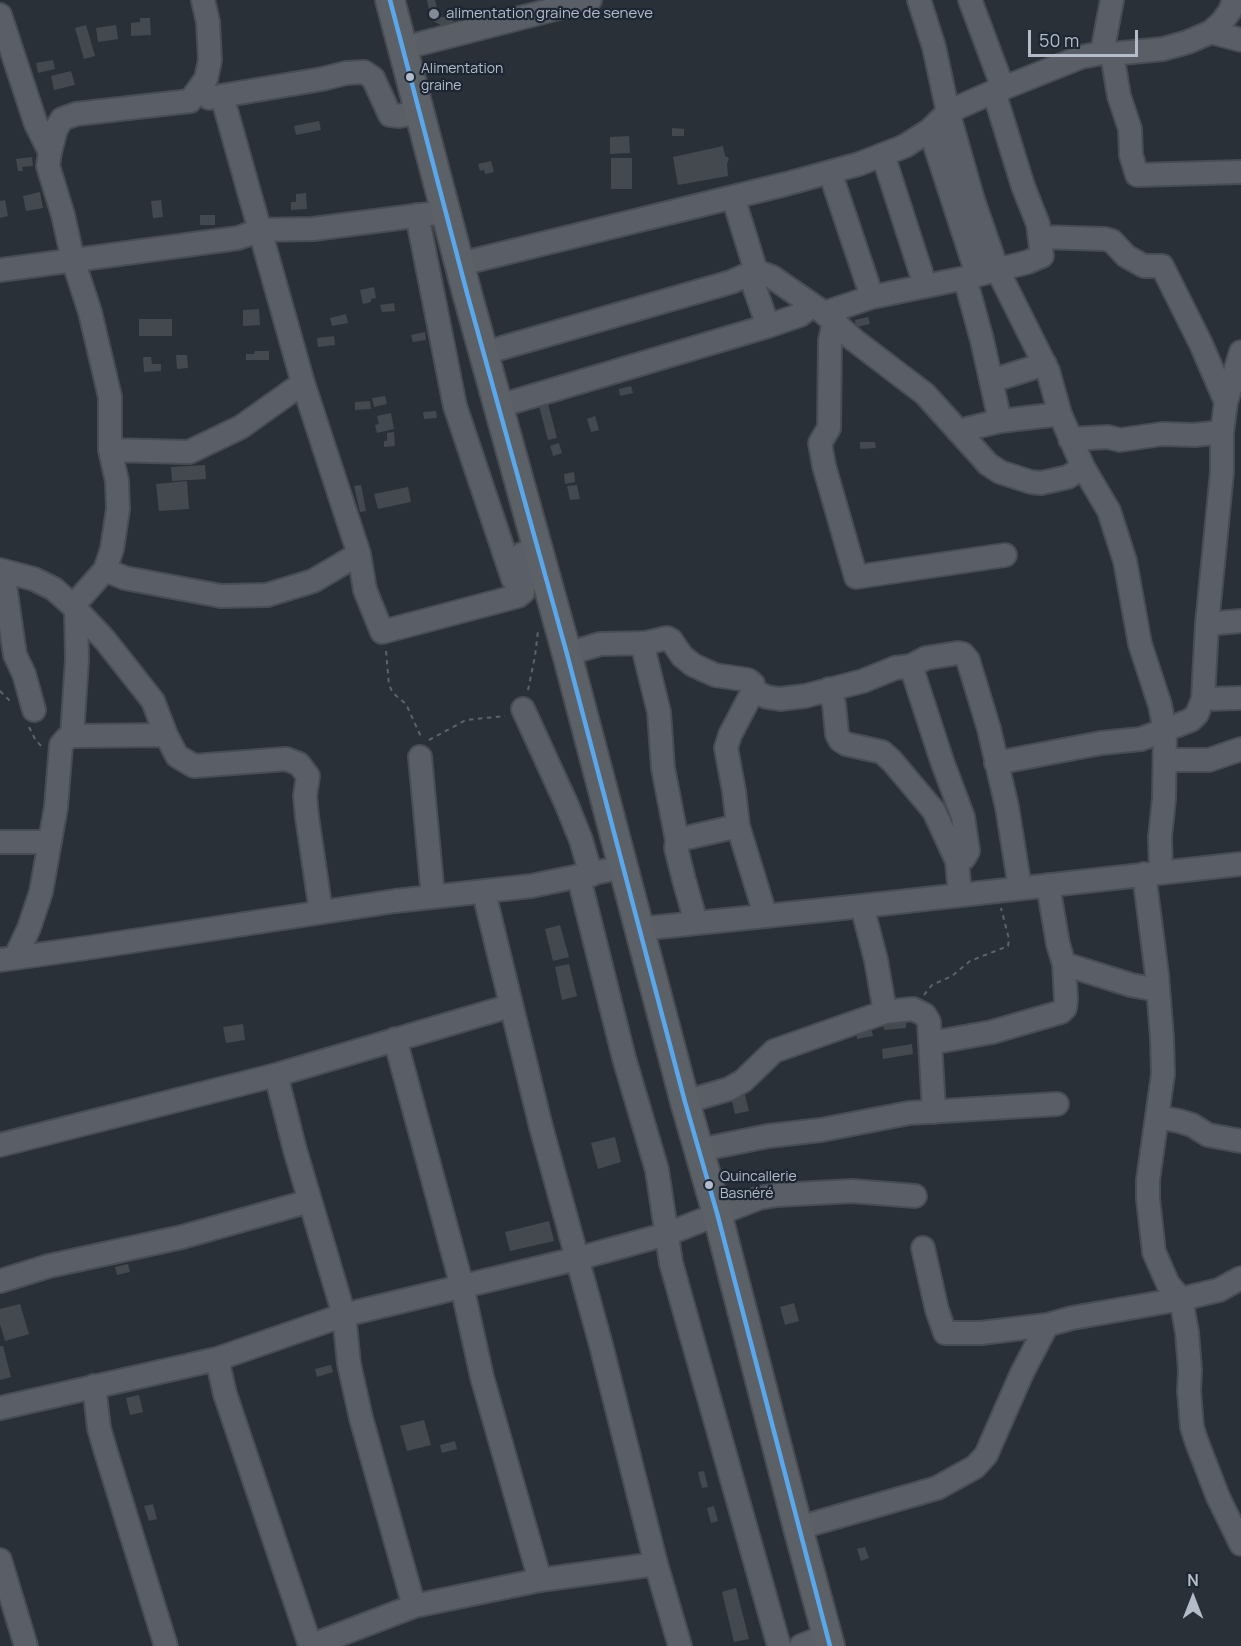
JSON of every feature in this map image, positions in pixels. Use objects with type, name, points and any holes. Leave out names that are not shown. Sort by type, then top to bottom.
[{"type":"main road","points":[[390,0],[558,620],[685,1102],[717,1213],[829,1641]]},
{"type":"street","points":[[190,101],[206,79],[210,60],[208,22],[203,0]]},
{"type":"street","points":[[919,0],[934,47],[948,112],[973,200],[991,381],[999,422]]},
{"type":"street","points":[[499,406],[800,315],[823,314],[872,297],[1041,257],[1038,224],[1023,186],[998,90],[970,0]]},
{"type":"street","points":[[1112,0],[1107,54],[1130,129],[1131,155],[1137,175],[1241,172]]},
{"type":"street","points":[[460,264],[859,164],[905,146],[930,130],[948,112],[1081,57],[1171,48],[1211,32],[1228,14],[1234,0]]},
{"type":"street","points":[[403,48],[579,1]]},
{"type":"street","points":[[0,15],[36,124],[50,152]]},
{"type":"street","points":[[1211,32],[1241,40]]},
{"type":"street","points":[[72,736],[77,659],[75,608],[105,570],[112,549],[118,509],[117,481],[110,450],[110,397],[90,312],[73,260],[63,215],[48,166],[56,129],[62,119],[76,114],[190,101],[346,73],[364,72],[373,78],[390,115],[400,116],[419,111]]},
{"type":"street","points":[[222,96],[303,383],[359,554],[365,590],[382,632],[518,596],[523,592],[523,586],[517,558],[538,549]]},
{"type":"street","points":[[930,130],[980,273],[1045,364],[1070,439],[1083,467],[1109,511],[1125,561],[1140,645],[1160,705],[1165,731],[1166,760],[1160,837],[1153,873],[1163,1074],[1158,1117],[1150,1155],[1148,1199],[1154,1252],[1168,1284],[1181,1299],[1188,1332],[1192,1427],[1206,1471],[1241,1544]]},
{"type":"street","points":[[883,155],[925,285]]},
{"type":"street","points":[[830,172],[872,297]]},
{"type":"street","points":[[733,197],[768,326]]},
{"type":"street","points":[[0,270],[238,238],[260,230],[313,229],[446,212]]},
{"type":"street","points":[[417,216],[455,406],[518,596]]},
{"type":"street","points":[[1040,237],[1105,239],[1112,242],[1126,256],[1144,266],[1162,267],[1226,402]]},
{"type":"street","points":[[484,353],[753,273],[772,277],[925,394],[988,464],[1000,472],[1031,482],[1054,481],[1068,477],[1083,467]]},
{"type":"street","points":[[823,314],[830,341],[829,428],[820,443],[824,466],[856,577],[1005,555]]},
{"type":"street","points":[[996,763],[1101,743],[1141,739],[1191,720],[1197,714],[1203,699],[1207,624],[1231,471],[1222,432],[1226,402],[1241,352]]},
{"type":"street","points":[[991,381],[1045,364]]},
{"type":"street","points":[[110,450],[189,452],[241,428],[303,383]]},
{"type":"street","points":[[958,431],[999,422],[1060,414]]},
{"type":"street","points":[[1070,439],[1108,437],[1120,440],[1162,434],[1195,435],[1222,432]]},
{"type":"street","points":[[105,570],[125,578],[221,596],[267,595],[313,581],[359,554]]},
{"type":"street","points":[[34,710],[24,674],[15,655],[1,571],[34,579],[54,589],[75,608],[105,640],[153,701],[177,756],[194,766],[286,759],[299,764],[308,776],[305,796],[307,817],[321,912]]},
{"type":"street","points":[[1207,624],[1241,621]]},
{"type":"street","points":[[567,654],[583,648],[611,643],[671,640],[682,656],[693,665],[715,675],[748,680],[753,684],[753,691],[730,735],[726,748],[738,826],[765,914]]},
{"type":"street","points":[[642,643],[658,712],[663,768],[677,840],[677,853],[696,922]]},
{"type":"street","points":[[753,691],[780,699],[805,696],[863,681],[895,668],[911,666],[926,658],[958,653],[966,657],[989,729],[1007,807],[1020,888]]},
{"type":"street","points":[[911,666],[963,817],[968,851],[964,858],[957,861]]},
{"type":"street","points":[[829,689],[840,740],[861,749],[877,750],[892,761],[934,811],[957,861],[960,895]]},
{"type":"street","points":[[1203,699],[1241,698]]},
{"type":"street","points":[[523,709],[581,840],[585,876],[624,1058],[657,1170],[671,1263],[780,1646]]},
{"type":"street","points":[[8,959],[36,909],[56,807],[61,745],[72,736],[166,735]]},
{"type":"street","points":[[1166,760],[1209,759],[1241,749]]},
{"type":"street","points":[[420,757],[433,896]]},
{"type":"street","points":[[677,840],[738,826]]},
{"type":"street","points":[[0,842],[50,842]]},
{"type":"street","points":[[639,929],[1241,864]]},
{"type":"street","points":[[8,959],[433,896],[484,892],[585,876],[623,867]]},
{"type":"street","points":[[931,1043],[992,1032],[1064,1010],[1066,1000],[1064,964],[1058,944],[1048,885]]},
{"type":"street","points":[[484,892],[510,1006],[576,1259],[601,1345],[656,1564],[680,1646]]},
{"type":"street","points":[[862,906],[876,960],[885,1012]]},
{"type":"street","points":[[1064,964],[1131,985],[1158,990]]},
{"type":"street","points":[[0,1145],[276,1075],[510,1006]]},
{"type":"street","points":[[685,1102],[729,1089],[743,1081],[774,1051],[885,1012],[913,1009],[926,1015],[929,1022],[934,1112]]},
{"type":"street","points":[[395,1039],[462,1286],[482,1377],[540,1580]]},
{"type":"street","points":[[276,1075],[344,1315],[349,1364],[361,1418],[414,1606]]},
{"type":"street","points":[[699,1150],[897,1115],[1057,1104]]},
{"type":"street","points":[[1158,1117],[1192,1125],[1208,1135],[1241,1141]]},
{"type":"street","points":[[0,1408],[217,1359],[344,1315],[576,1259],[667,1234],[759,1198],[852,1191],[915,1196]]},
{"type":"street","points":[[0,1281],[49,1266],[183,1237],[310,1201]]},
{"type":"street","points":[[923,1248],[937,1310],[945,1333],[981,1333],[1047,1325],[1072,1318],[1219,1290],[1241,1278]]},
{"type":"street","points":[[798,1528],[937,1488],[975,1467],[987,1455],[1022,1373],[1047,1325]]},
{"type":"street","points":[[217,1359],[225,1395],[310,1646],[414,1606],[540,1580],[656,1564]]},
{"type":"street","points":[[94,1386],[99,1428],[166,1646]]},
{"type":"street","points":[[0,1560],[26,1646]]},
{"type":"street","points":[[801,1646],[829,1641]]},
{"type":"path","points":[[382,632],[389,685],[393,693],[406,704],[423,741],[430,740],[466,720],[510,716],[523,709],[539,628],[558,620]]},
{"type":"path","points":[[913,1009],[932,985],[952,976],[970,961],[1008,946],[1009,939],[997,891]]},
{"type":"building","name":"alimentation graine de seneve","points":[[427,0],[435,0],[439,17],[453,16],[454,25],[445,27],[431,20]]},
{"type":"building","points":[[140,18],[150,18],[151,35],[131,36],[131,23],[140,22]]},
{"type":"building","points":[[86,25],[95,56],[84,59],[75,28]]},
{"type":"building","points":[[116,25],[118,39],[98,42],[96,28]]},
{"type":"building","points":[[53,60],[55,69],[38,73],[36,63]]},
{"type":"building","points":[[71,71],[75,85],[54,90],[51,76]]},
{"type":"building","points":[[319,121],[321,130],[296,135],[294,126]]},
{"type":"building","points":[[672,128],[684,129],[684,136],[672,136]]},
{"type":"building","points":[[629,136],[630,153],[610,154],[610,137]]},
{"type":"building","points":[[723,146],[725,156],[729,158],[728,176],[678,185],[673,157]]},
{"type":"building","points":[[32,157],[33,166],[22,167],[23,171],[18,171],[16,159]]},
{"type":"building","points":[[611,158],[632,158],[632,189],[611,189]]},
{"type":"building","points":[[491,161],[494,172],[485,174],[484,170],[480,171],[478,164]]},
{"type":"building","points":[[40,192],[43,208],[26,211],[23,196]]},
{"type":"building","points":[[306,193],[307,209],[291,210],[291,202],[296,202],[296,194]]},
{"type":"building","points":[[5,200],[8,216],[0,218],[0,201]]},
{"type":"building","points":[[161,200],[163,217],[153,218],[151,201]]},
{"type":"building","points":[[200,215],[215,215],[215,225],[200,225]]},
{"type":"building","points":[[374,287],[376,298],[363,304],[360,290]]},
{"type":"building","points":[[394,303],[395,311],[382,312],[380,305]]},
{"type":"building","points":[[259,309],[260,325],[243,326],[243,310]]},
{"type":"building","points":[[346,314],[348,323],[332,326],[330,318]]},
{"type":"building","points":[[868,317],[870,324],[856,327],[855,320]]},
{"type":"building","points":[[139,319],[172,319],[172,336],[139,336]]},
{"type":"building","points":[[425,332],[426,340],[413,342],[411,335]]},
{"type":"building","points":[[334,336],[335,345],[318,347],[317,338]]},
{"type":"building","points":[[255,351],[269,351],[269,360],[246,360],[246,354],[254,354]]},
{"type":"building","points":[[176,355],[187,355],[188,368],[177,369]]},
{"type":"building","points":[[143,357],[151,357],[152,364],[161,364],[161,371],[144,372]]},
{"type":"building","points":[[631,386],[633,393],[620,396],[619,389]]},
{"type":"building","points":[[385,396],[387,404],[374,407],[372,398]]},
{"type":"building","points":[[547,400],[557,438],[548,440],[538,402]]},
{"type":"building","points":[[370,401],[371,409],[355,410],[355,402]]},
{"type":"building","points":[[436,411],[437,418],[424,419],[423,412]]},
{"type":"building","points":[[391,413],[394,429],[377,433],[375,425],[379,424],[377,416]]},
{"type":"building","points":[[595,416],[599,430],[591,432],[587,419]]},
{"type":"building","points":[[394,432],[395,446],[384,447],[387,433]]},
{"type":"building","points":[[860,442],[875,442],[876,448],[860,449]]},
{"type":"building","points":[[559,443],[562,453],[553,456],[550,446]]},
{"type":"building","points":[[205,465],[206,479],[172,481],[171,467]]},
{"type":"building","points":[[574,472],[575,482],[565,484],[564,474]]},
{"type":"building","points":[[187,481],[189,509],[159,511],[156,484]]},
{"type":"building","points":[[361,485],[366,511],[360,512],[354,486]]},
{"type":"building","points":[[577,485],[580,499],[570,500],[567,486]]},
{"type":"building","points":[[408,487],[411,502],[378,509],[374,494]]},
{"type":"building","points":[[560,925],[569,957],[553,961],[545,929]]},
{"type":"building","points":[[569,964],[577,996],[562,1000],[555,967]]},
{"type":"building","points":[[906,1021],[906,1028],[884,1030],[883,1023]]},
{"type":"building","points":[[243,1024],[245,1040],[226,1043],[223,1027]]},
{"type":"building","points":[[871,1028],[873,1036],[857,1039],[856,1031]]},
{"type":"building","points":[[912,1044],[913,1054],[883,1059],[882,1049]]},
{"type":"building","points":[[745,1095],[749,1111],[735,1114],[731,1098]]},
{"type":"building","points":[[615,1137],[621,1162],[598,1169],[591,1143]]},
{"type":"building","points":[[549,1221],[554,1241],[510,1251],[505,1232]]},
{"type":"building","points":[[128,1264],[130,1272],[117,1275],[115,1267]]},
{"type":"building","points":[[794,1303],[799,1321],[785,1325],[780,1307]]},
{"type":"building","points":[[20,1304],[29,1334],[5,1341],[0,1324],[0,1309]]},
{"type":"building","points":[[0,1346],[3,1346],[11,1377],[0,1380]]},
{"type":"building","points":[[331,1365],[333,1372],[317,1377],[315,1369]]},
{"type":"building","points":[[139,1395],[143,1412],[130,1415],[126,1398]]},
{"type":"building","points":[[424,1420],[431,1445],[407,1451],[400,1426]]},
{"type":"building","points":[[455,1441],[457,1449],[442,1453],[440,1445]]},
{"type":"building","points":[[704,1471],[708,1487],[702,1488],[698,1472]]},
{"type":"building","points":[[153,1504],[157,1519],[149,1521],[144,1506]]},
{"type":"building","points":[[714,1506],[718,1521],[711,1523],[707,1508]]},
{"type":"building","points":[[865,1547],[869,1558],[861,1561],[857,1549]]},
{"type":"building","points":[[736,1588],[749,1639],[734,1642],[722,1592]]},
{"type":"transit line","points":[[390,0],[467,293],[567,654],[685,1102],[717,1213],[830,1646]]},
{"type":"place","name":"alimentation graine de seneve","points":[[434,14]]},
{"type":"place","name":"Alimentation graine","points":[[410,77]]},
{"type":"place","name":"Quincallerie Basnéré","points":[[709,1185]]}]
